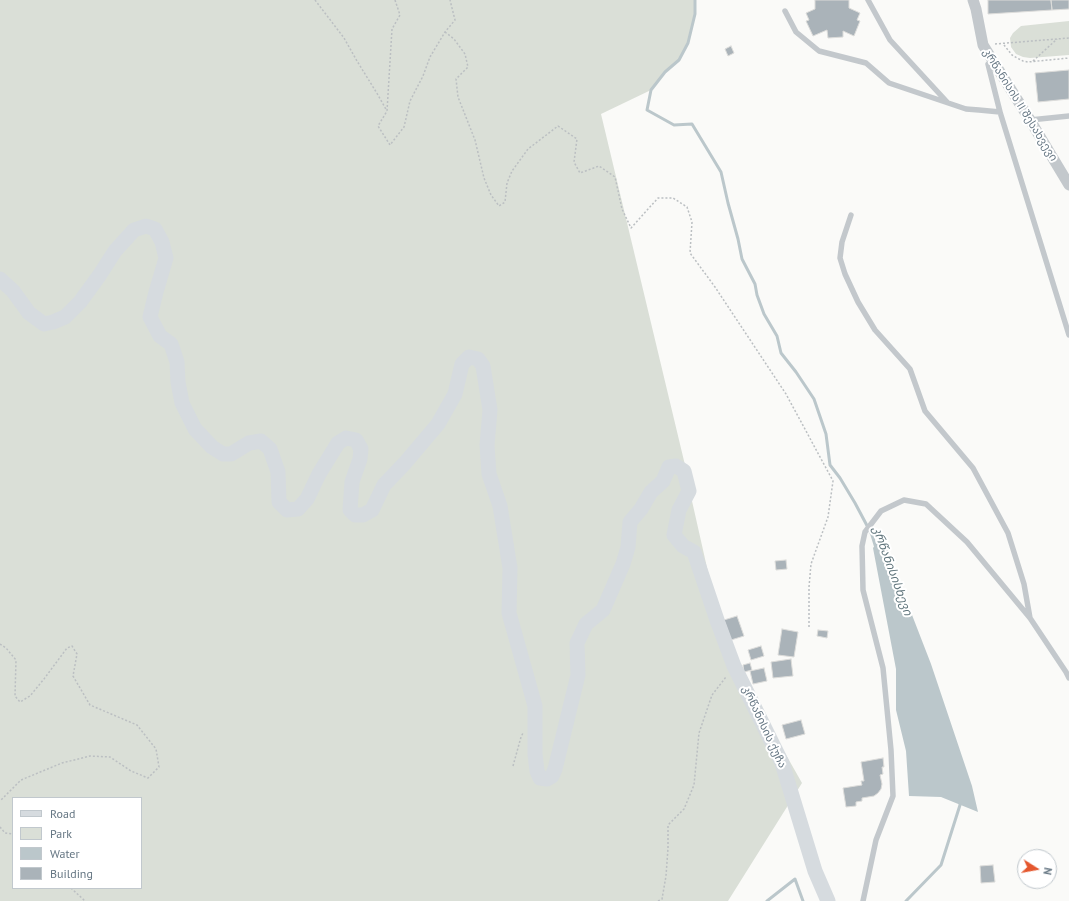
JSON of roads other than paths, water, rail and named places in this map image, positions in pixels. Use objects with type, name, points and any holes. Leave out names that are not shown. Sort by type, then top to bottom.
[{"type":"street","name":"კრწანისის II შესახვევი","points":[[973,0],[983,45],[1069,185]]},
{"type":"street","name":"კრწანისის ქუჩა","points":[[0,279],[13,291],[29,313],[44,324],[53,322],[65,317],[80,302],[100,276],[115,251],[134,230],[146,226],[155,229],[162,242],[166,258],[150,317],[160,336],[171,344],[177,362],[178,382],[182,403],[195,429],[212,447],[222,454],[231,454],[249,443],[261,441],[270,449],[278,472],[279,502],[287,510],[298,509],[307,499],[338,443],[346,438],[356,440],[361,449],[360,459],[352,482],[350,510],[355,515],[363,515],[372,510],[384,485],[438,424],[455,394],[462,364],[469,357],[478,359],[483,366],[490,410],[487,445],[489,474],[500,506],[510,568],[509,613],[535,706],[535,754],[537,771],[540,778],[547,779],[552,776],[555,769],[578,675],[577,643],[586,624],[604,610],[623,564],[628,547],[630,522],[641,509],[651,492],[663,481],[669,467],[676,466],[684,470],[689,491],[679,510],[674,535],[683,546],[694,552],[734,666],[782,763],[815,871],[828,901]]},
{"type":"lane","points":[[868,0],[890,40],[947,102]]},
{"type":"lane","points":[[785,11],[796,32],[819,51],[866,63],[889,83],[966,109],[1000,112]]},
{"type":"lane","points":[[993,61],[988,64],[1000,112],[1069,335]]},
{"type":"lane","points":[[1030,120],[1069,116]]},
{"type":"lane","points":[[851,215],[842,242],[840,258],[845,274],[858,302],[875,330],[910,369],[925,411],[973,468],[1008,532],[1024,584],[1030,618]]},
{"type":"lane","points":[[863,901],[876,840],[893,796],[891,750],[883,668],[863,590],[862,546],[865,532],[881,511],[904,500],[926,504],[967,542],[1030,618],[1069,678]]},
{"type":"water","points":[[879,540],[887,547],[931,664],[972,786],[978,812],[941,797],[909,796],[906,751],[896,710],[896,669],[873,548]]},
{"type":"waterway","name":"კრწანისისხევი","points":[[695,0],[695,14],[688,43],[679,60],[665,72],[651,90],[647,110],[674,125],[692,124],[721,172],[742,259],[755,284],[757,295],[764,314],[777,336],[781,353],[814,399],[826,434],[830,465],[840,478],[855,503],[872,535],[876,548]]},
{"type":"waterway","name":"კრწანისისხევი","points":[[906,901],[941,865],[960,802]]},
{"type":"waterway","name":"კრწანისისხევი","points":[[767,901],[795,879],[803,901]]}]
